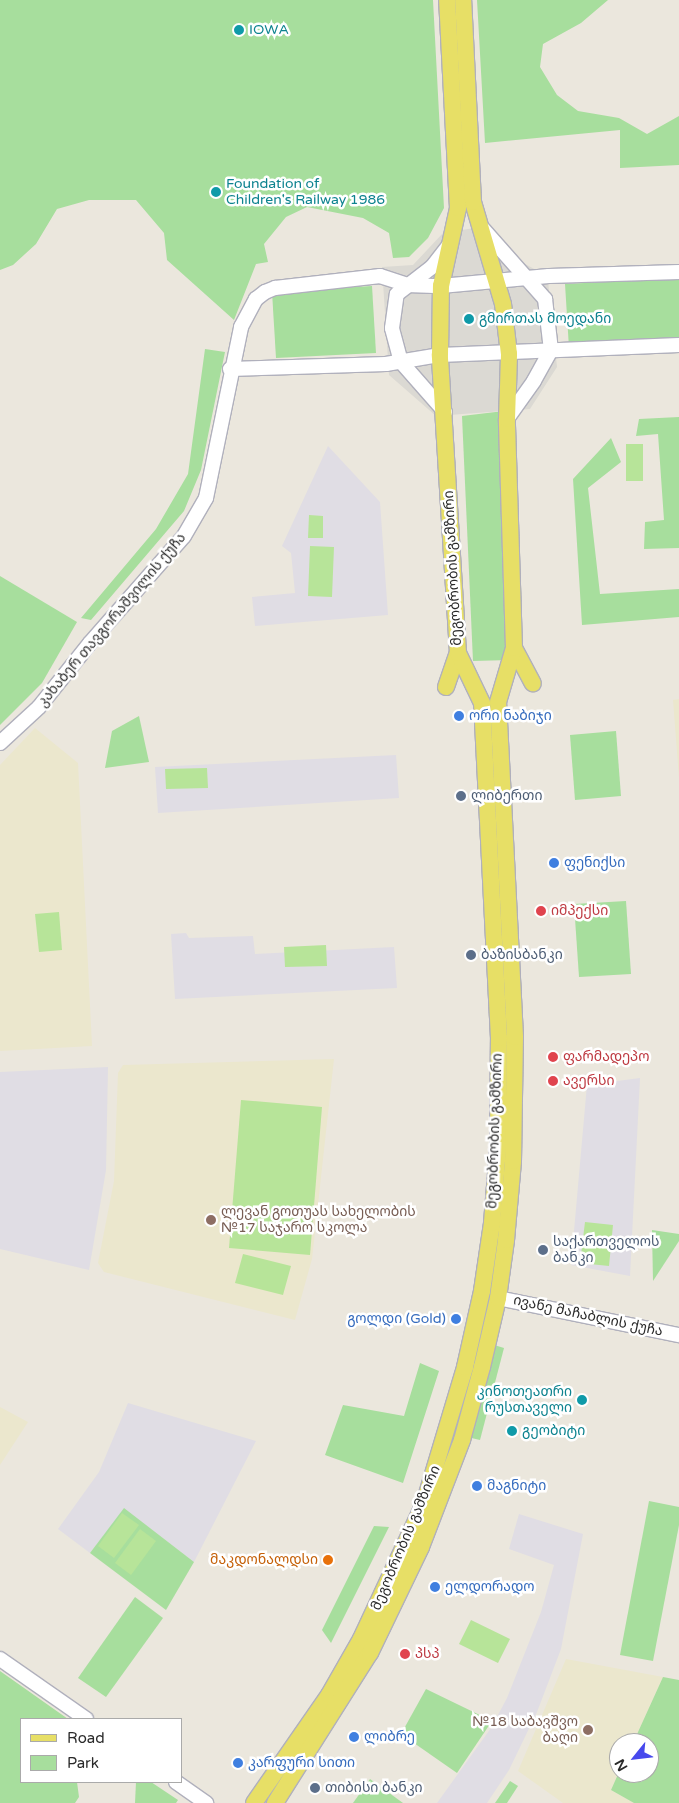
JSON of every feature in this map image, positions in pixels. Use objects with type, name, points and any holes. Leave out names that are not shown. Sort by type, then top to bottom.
[{"type":"main road","points":[[445,412],[440,355],[441,286],[458,208],[447,0]]},
{"type":"main road","points":[[463,0],[473,202],[507,326],[509,354],[507,419]]},
{"type":"main road","points":[[478,221],[499,250],[528,278],[545,299],[551,350],[534,381],[507,419]]},
{"type":"main road","points":[[445,412],[401,362],[395,345],[393,311],[397,294],[432,267],[452,240]]},
{"type":"main road","points":[[407,285],[441,286],[528,278],[679,272]]},
{"type":"main road","name":"კახაბერ თავგორაშვილის ქუჩა","points":[[0,743],[39,707],[90,643],[184,536],[206,498],[230,368],[241,327],[256,300],[275,288],[380,276],[407,285]]},
{"type":"main road","points":[[230,368],[401,362],[440,355],[509,354],[551,350],[679,346]]},
{"type":"main road","name":"მეგობრობის გამზირი","points":[[254,1803],[329,1695],[390,1580],[424,1504],[440,1457],[463,1375],[482,1291],[498,1148],[498,1023],[482,703],[458,653],[445,412]]},
{"type":"main road","name":"მეგობრობის გამზირი","points":[[275,1803],[340,1704],[398,1601],[462,1440],[498,1298],[512,1170],[516,1070],[498,702],[514,648],[507,419]]},
{"type":"main road","points":[[514,648],[533,683]]},
{"type":"main road","points":[[446,687],[458,653]]},
{"type":"main road","name":"ივანე მაჩაბლის ქუჩა","points":[[498,1298],[679,1335]]},
{"type":"main road","points":[[0,1659],[85,1718]]},
{"type":"main road","points":[[177,1783],[206,1803]]},
{"type":"shaded area","name":"გმირთას მოედანი","points":[[487,226],[516,259],[536,270],[547,271],[557,367],[530,409],[436,416],[389,375],[382,267],[413,265],[443,233]]},
{"type":"shaded area","points":[[328,446],[380,502],[388,615],[255,626],[252,597],[295,593],[291,553],[282,546]]},
{"type":"shaded area","points":[[679,699],[679,778],[673,700]]},
{"type":"shaded area","points":[[35,728],[78,763],[92,1046],[0,1051],[0,765]]},
{"type":"shaded area","points":[[396,755],[399,798],[158,813],[155,767]]},
{"type":"shaded area","points":[[186,933],[189,938],[253,936],[255,954],[394,947],[397,988],[175,999],[171,934]]},
{"type":"shaded area","name":"ლევან გოთუას სახელობის №17 საჯარო სკოლა","points":[[334,1059],[312,1259],[295,1320],[104,1272],[98,1263],[114,1181],[118,1073],[123,1065]]},
{"type":"shaded area","points":[[108,1067],[106,1170],[89,1270],[0,1249],[0,1072]]},
{"type":"shaded area","points":[[640,1078],[630,1276],[571,1265],[587,1085]]},
{"type":"shaded area","points":[[128,1403],[256,1441],[194,1562],[124,1509],[90,1553],[58,1529],[99,1472]]},
{"type":"shaded area","points":[[0,1407],[28,1422],[0,1465]]},
{"type":"shaded area","points":[[519,1514],[583,1534],[561,1649],[537,1712],[509,1770],[487,1803],[437,1803],[491,1728],[507,1698],[541,1612],[554,1565],[509,1549]]},
{"type":"shaded area","name":"№18 საბავშვო ბაღი","points":[[566,1659],[663,1677],[638,1733],[609,1733],[609,1783],[614,1783],[611,1790],[634,1803],[563,1803],[518,1771]]},
{"type":"green space","points":[[0,0],[433,0],[444,208],[428,238],[409,257],[393,258],[389,233],[363,218],[307,207],[286,217],[264,244],[268,262],[256,264],[234,320],[167,260],[164,233],[136,200],[89,200],[57,209],[36,244],[13,265],[0,270]]},
{"type":"green space","points":[[477,0],[608,0],[581,23],[543,44],[540,67],[557,95],[578,111],[619,118],[647,134],[679,116],[679,165],[620,168],[620,130],[485,143]]},
{"type":"green space","points":[[679,278],[679,342],[569,348],[565,284]]},
{"type":"green space","points":[[372,286],[376,353],[276,358],[272,292]]},
{"type":"green space","points":[[205,349],[225,352],[201,470],[184,511],[91,620],[81,618],[156,529],[188,474]]},
{"type":"green space","points":[[504,411],[510,660],[473,661],[462,416]]},
{"type":"green space","points":[[679,417],[679,548],[644,549],[645,522],[664,520],[658,434],[636,436],[639,419]]},
{"type":"green space","points":[[611,438],[621,462],[588,488],[600,594],[679,589],[679,617],[582,625],[573,479]]},
{"type":"green space","points":[[626,444],[643,444],[643,481],[626,481]]},
{"type":"green space","points":[[309,515],[323,516],[323,538],[308,538]]},
{"type":"green space","points":[[310,546],[334,547],[332,597],[308,596]]},
{"type":"green space","points":[[0,576],[77,622],[42,683],[0,725]]},
{"type":"green space","points":[[139,716],[149,762],[105,768],[112,731]]},
{"type":"green space","points":[[616,731],[621,796],[575,800],[570,735]]},
{"type":"green space","points":[[207,768],[208,788],[166,789],[165,769]]},
{"type":"green space","points":[[626,901],[631,974],[579,977],[574,904]]},
{"type":"green space","points":[[59,912],[62,950],[39,952],[35,914]]},
{"type":"green space","points":[[326,945],[327,966],[285,967],[284,947]]},
{"type":"green space","points":[[241,1100],[322,1107],[310,1255],[229,1248]]},
{"type":"green space","points":[[585,1222],[613,1225],[609,1266],[580,1263]]},
{"type":"green space","points":[[652,1230],[679,1234],[679,1241],[653,1281]]},
{"type":"green space","points":[[243,1254],[291,1266],[283,1295],[235,1283]]},
{"type":"green space","points":[[491,1344],[504,1348],[480,1440],[467,1437]]},
{"type":"green space","points":[[420,1363],[439,1371],[403,1483],[325,1455],[343,1405],[404,1416]]},
{"type":"green space","points":[[649,1501],[679,1507],[679,1525],[653,1661],[620,1655]]},
{"type":"green space","points":[[124,1508],[194,1562],[166,1610],[90,1553]]},
{"type":"green space","points":[[122,1513],[139,1525],[114,1558],[98,1546]]},
{"type":"green space","points":[[374,1526],[389,1527],[331,1643],[322,1630]]},
{"type":"green space","points":[[140,1529],[156,1541],[131,1575],[115,1563]]},
{"type":"green space","points":[[135,1597],[163,1618],[106,1697],[78,1678]]},
{"type":"green space","points":[[471,1620],[510,1639],[498,1663],[459,1644]]},
{"type":"green space","points":[[0,1671],[67,1718],[20,1718],[20,1783],[77,1783],[79,1797],[75,1803],[0,1803]]},
{"type":"green space","points":[[663,1677],[679,1680],[679,1803],[634,1803],[611,1790],[614,1783],[659,1783],[659,1733],[638,1733]]},
{"type":"green space","points":[[426,1689],[492,1721],[457,1773],[401,1734]]},
{"type":"green space","points":[[370,1779],[403,1803],[353,1803]]},
{"type":"green space","points":[[510,1781],[518,1786],[507,1803],[495,1803]]},
{"type":"green space","points":[[136,1783],[152,1783],[178,1800],[176,1803],[135,1803]]},
{"type":"place","name":"IOWA","points":[[239,30]]},
{"type":"place","name":"Foundation of Children's Railway 1986","points":[[216,192]]},
{"type":"place","name":"გმირთას მოედანი","points":[[469,319]]},
{"type":"place","name":"ორი ნაბიჯი","points":[[459,716]]},
{"type":"place","name":"ლიბერთი","points":[[461,796]]},
{"type":"place","name":"ფენიქსი","points":[[554,863]]},
{"type":"place","name":"იმპექსი","points":[[541,911]]},
{"type":"place","name":"ბაზისბანკი","points":[[471,955]]},
{"type":"place","name":"ფარმადეპო","points":[[553,1057]]},
{"type":"place","name":"ავერსი","points":[[553,1081]]},
{"type":"place","name":"ლევან გოთუას სახელობის №17 საჯარო სკოლა","points":[[211,1220]]},
{"type":"place","name":"საქართველოს ბანკი","points":[[543,1250]]},
{"type":"place","name":"გოლდი (Gold)","points":[[456,1319]]},
{"type":"place","name":"კინოთეათრი რუსთაველი","points":[[582,1400]]},
{"type":"place","name":"გეობიტი","points":[[512,1431]]},
{"type":"place","name":"მაგნიტი","points":[[477,1486]]},
{"type":"place","name":"მაკდონალდსი","points":[[328,1560]]},
{"type":"place","name":"ელდორადო","points":[[435,1587]]},
{"type":"place","name":"პსპ","points":[[405,1654]]},
{"type":"place","name":"№18 საბავშვო ბაღი","points":[[588,1730]]},
{"type":"place","name":"ლიბრე","points":[[354,1737]]},
{"type":"place","name":"კარფური სითი","points":[[238,1763]]},
{"type":"place","name":"თიბისი ბანკი","points":[[315,1788]]}]
